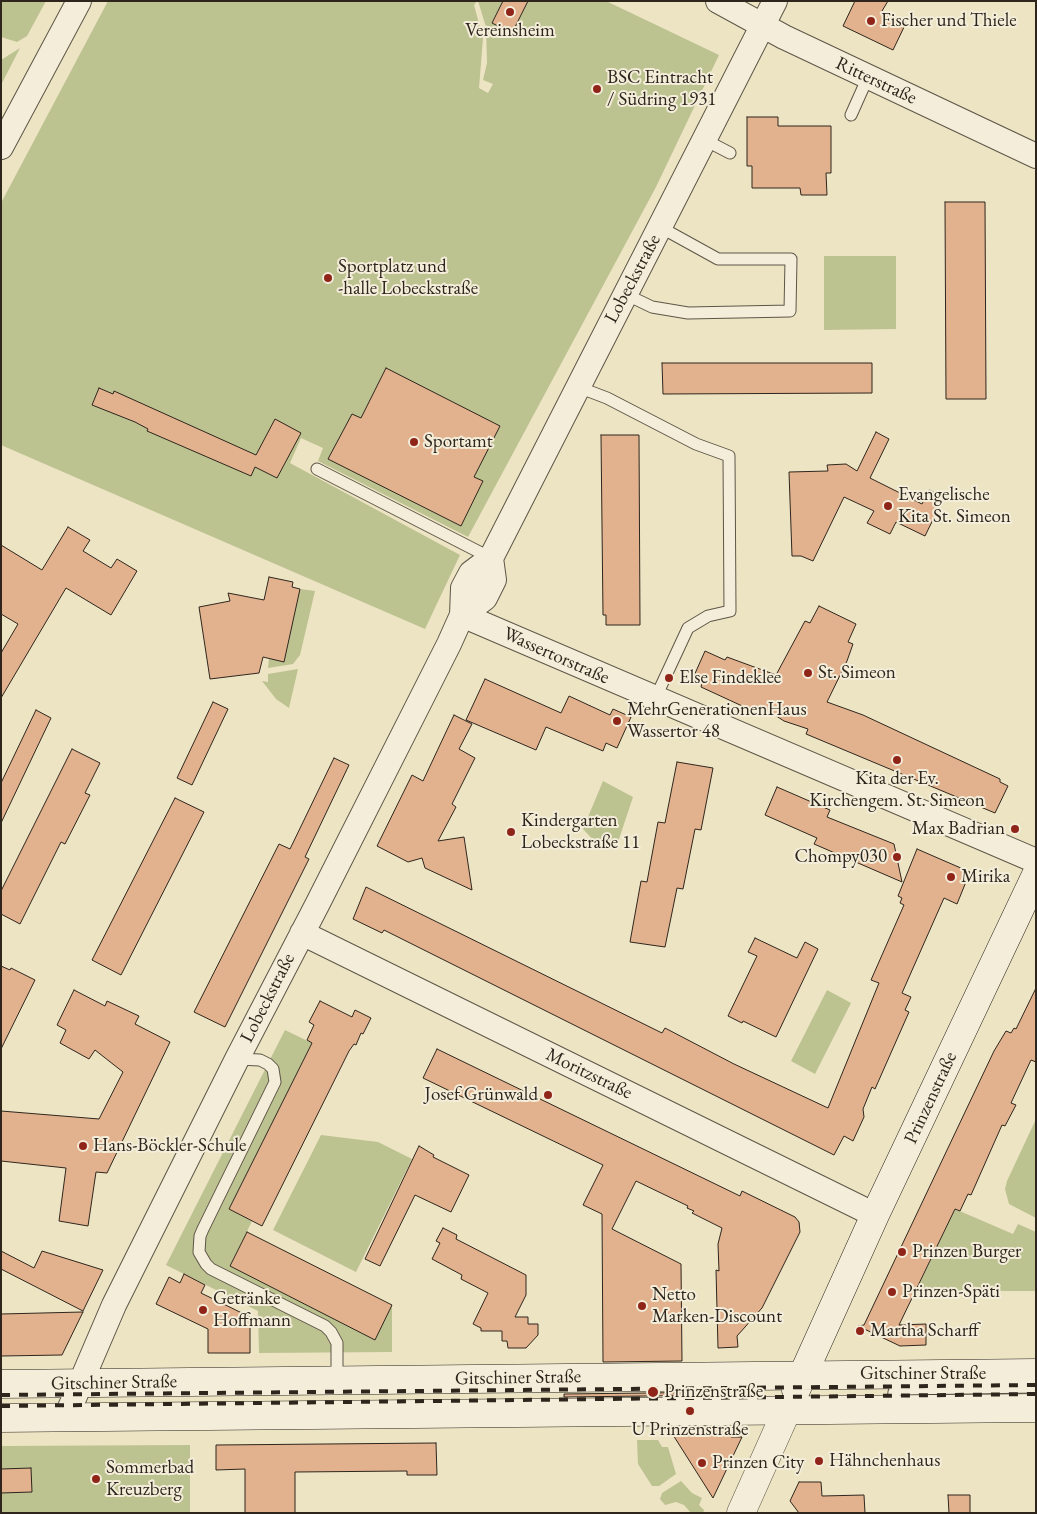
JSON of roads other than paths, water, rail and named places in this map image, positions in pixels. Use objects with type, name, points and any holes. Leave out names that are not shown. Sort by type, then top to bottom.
[{"type":"main road","name":"Prinzenstraße","points":[[741,1513],[875,1215],[1036,875]]},
{"type":"main road","name":"Gitschiner Straße","points":[[1,1384],[1036,1373]]},
{"type":"main road","name":"Gitschiner Straße","points":[[1,1418],[1036,1408]]},
{"type":"street","points":[[1,147],[79,1]]},
{"type":"street","name":"Ritterstraße","points":[[718,1],[784,37],[1036,156]]},
{"type":"street","name":"Lobeckstraße","points":[[66,1417],[114,1305],[236,1059],[302,933],[462,615],[463,588],[471,573],[492,558],[624,294],[775,1]]},
{"type":"street","name":"Wassertorstraße","points":[[462,615],[1036,861]]},
{"type":"street","name":"Moritzstraße","points":[[302,933],[875,1215]]},
{"type":"lane","points":[[851,115],[868,77]]},
{"type":"lane","points":[[705,140],[730,153]]},
{"type":"lane","points":[[624,294],[652,307],[688,313],[790,311],[791,259],[718,259],[660,227]]},
{"type":"lane","points":[[578,386],[606,398],[696,444],[729,456],[730,611],[708,616],[688,628],[655,699]]},
{"type":"lane","points":[[317,469],[492,558]]},
{"type":"lane","points":[[236,1059],[260,1060],[268,1064],[273,1069],[275,1082],[203,1228],[200,1236],[199,1252],[206,1264],[212,1269],[325,1326],[331,1332],[337,1344],[337,1380]]},
{"type":"lane","points":[[892,1408],[894,1392],[901,1389],[1036,1388]]},
{"type":"railway","points":[[1,1395],[1036,1385]]},
{"type":"railway","points":[[1,1406],[1036,1394]]},
{"type":"place","name":"Vereinsheim","points":[[510,12]]},
{"type":"place","name":"Fischer und Thiele","points":[[871,21]]},
{"type":"place","name":"BSC Eintracht / Südring 1931","points":[[597,89]]},
{"type":"place","name":"Sportplatz und -halle Lobeckstraße","points":[[328,278]]},
{"type":"place","name":"Sportamt","points":[[414,442]]},
{"type":"place","name":"Evangelische Kita St. Simeon","points":[[888,506]]},
{"type":"place","name":"St. Simeon","points":[[808,673]]},
{"type":"place","name":"Else Findeklee","points":[[669,678]]},
{"type":"place","name":"MehrGenerationenHaus Wassertor 48","points":[[617,721]]},
{"type":"place","name":"Kita der Ev. Kirchengem. St. Simeon","points":[[897,760]]},
{"type":"place","name":"Max Badrian","points":[[1015,829]]},
{"type":"place","name":"Kindergarten Lobeckstraße 11","points":[[511,832]]},
{"type":"place","name":"Chompy030","points":[[897,857]]},
{"type":"place","name":"Mirika","points":[[951,877]]},
{"type":"place","name":"Josef Grünwald","points":[[548,1095]]},
{"type":"place","name":"Hans-Böckler-Schule","points":[[83,1146]]},
{"type":"place","name":"Prinzen Burger","points":[[902,1252]]},
{"type":"place","name":"Prinzen-Späti","points":[[892,1292]]},
{"type":"place","name":"Netto Marken-Discount","points":[[642,1306]]},
{"type":"place","name":"Getränke Hoffmann","points":[[203,1310]]},
{"type":"place","name":"Martha Scharff","points":[[860,1331]]},
{"type":"place","name":"Prinzenstraße","points":[[653,1392]]},
{"type":"place","name":"U Prinzenstraße","points":[[690,1411]]},
{"type":"place","name":"Hähnchenhaus","points":[[819,1461]]},
{"type":"place","name":"Prinzen City","points":[[702,1463]]},
{"type":"place","name":"Sommerbad Kreuzberg","points":[[96,1479]]}]
